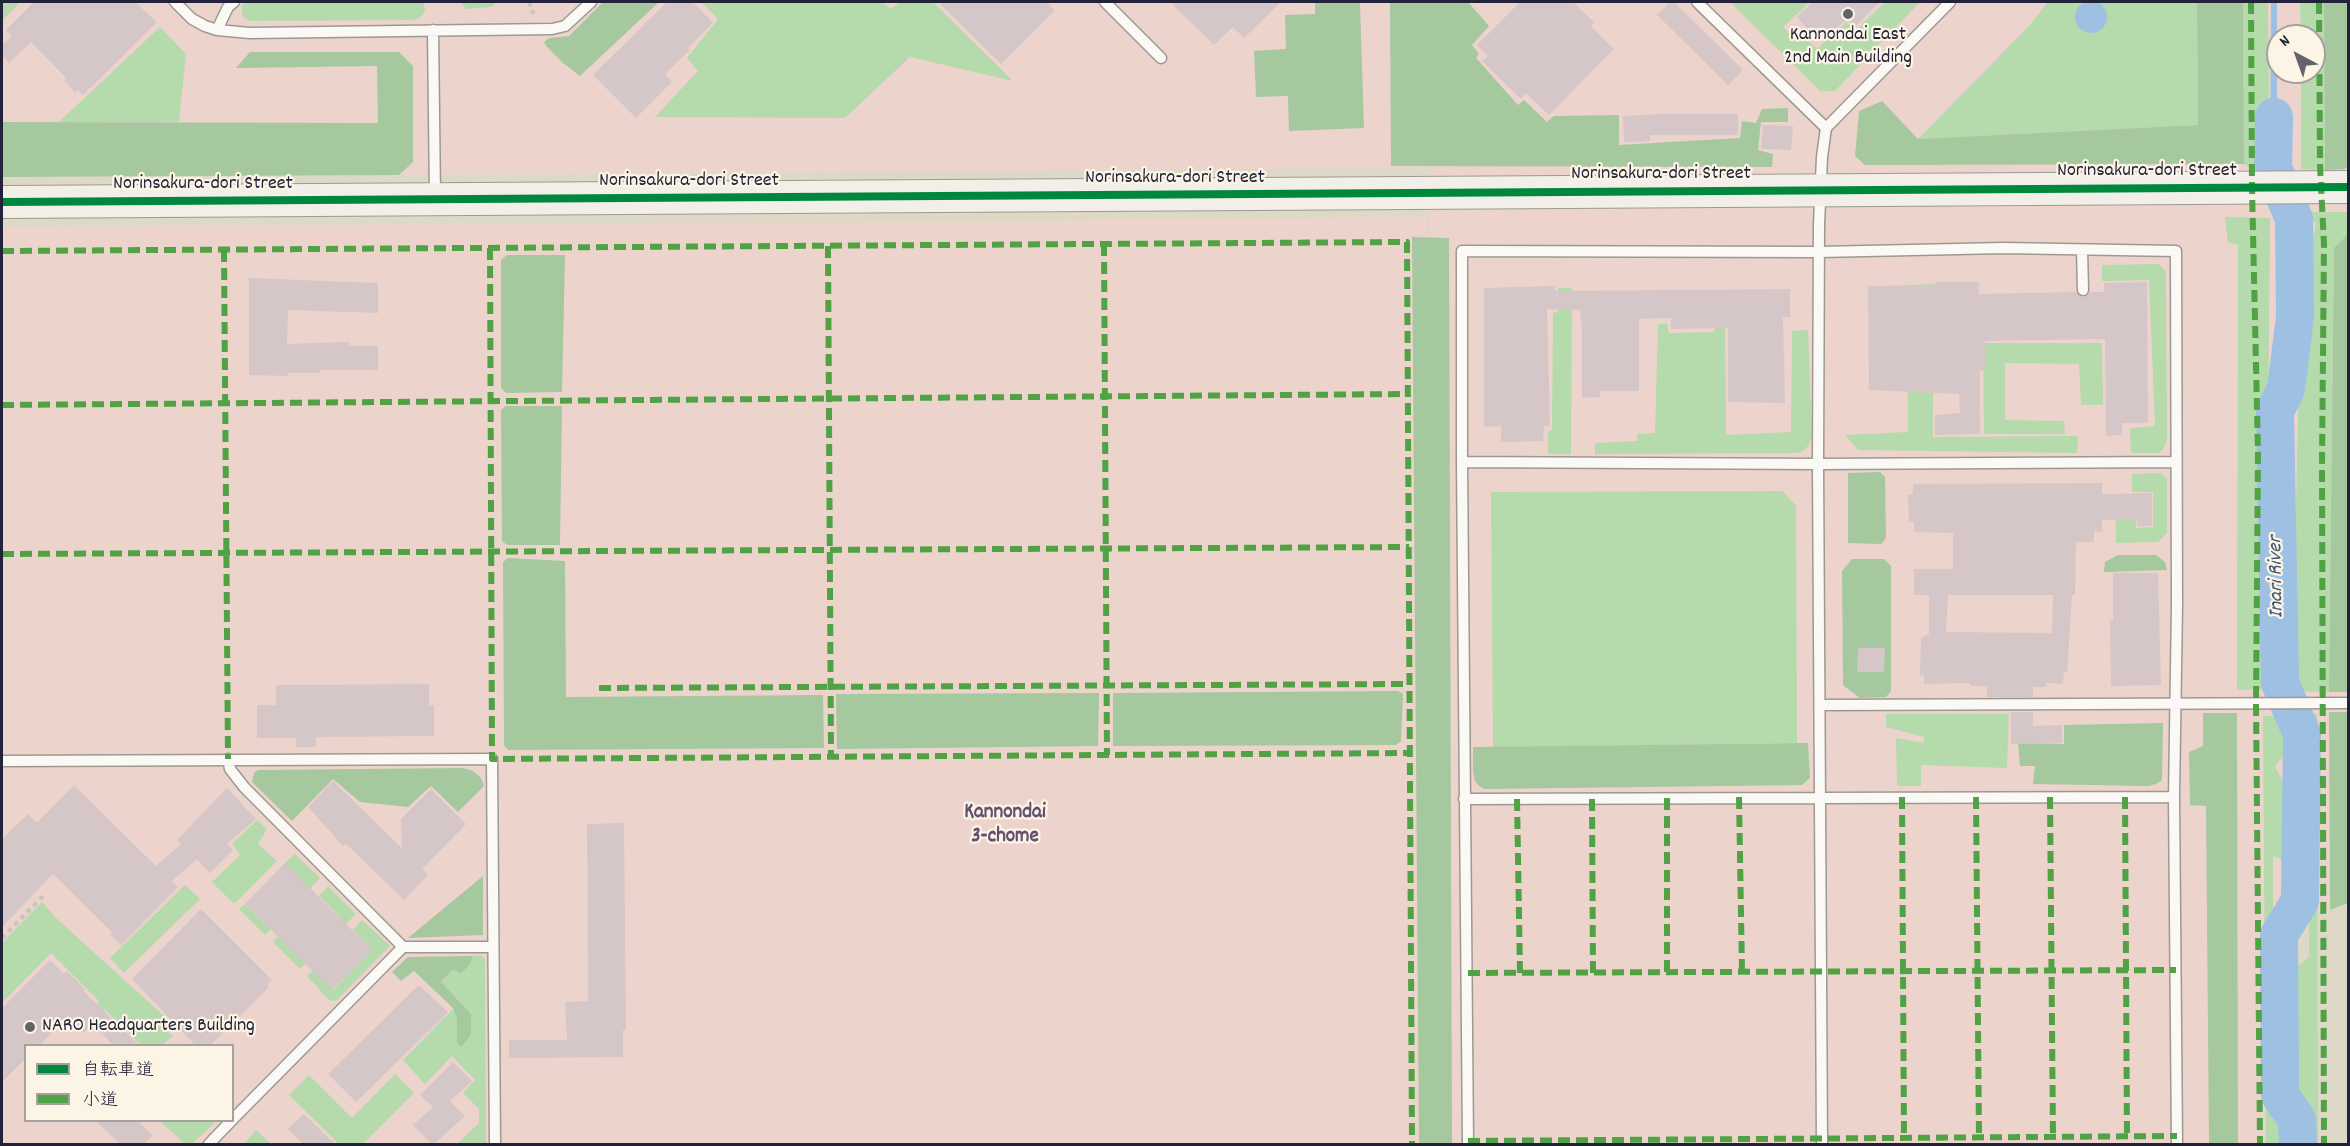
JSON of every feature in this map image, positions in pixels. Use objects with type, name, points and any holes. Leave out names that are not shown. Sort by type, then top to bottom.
[{"type":"street","name":"Norinsakura-dori Street","points":[[2,202],[2334,188]]},
{"type":"lane","points":[[175,2],[192,18],[217,30],[250,33],[552,29],[565,26],[591,2]]},
{"type":"lane","points":[[217,30],[228,7],[234,2]]},
{"type":"lane","points":[[1105,2],[1161,58]]},
{"type":"lane","points":[[1697,2],[1826,128]]},
{"type":"lane","points":[[1822,1144],[1818,464],[1819,190],[1826,128],[1950,2]]},
{"type":"lane","points":[[433,30],[435,200]]},
{"type":"lane","points":[[1468,1144],[1462,250],[1819,252],[2004,248],[2176,251],[2174,797],[2177,1144]]},
{"type":"lane","points":[[2082,250],[2083,290]]},
{"type":"lane","points":[[1462,462],[1818,464],[2176,462]]},
{"type":"lane","points":[[1820,705],[2349,703]]},
{"type":"lane","points":[[228,759],[230,769],[244,787],[403,947],[493,947]]},
{"type":"lane","points":[[2,761],[492,759],[495,1144]]},
{"type":"lane","points":[[1464,800],[2174,797]]},
{"type":"lane","points":[[234,1118],[403,947]]},
{"type":"lane","points":[[208,1144],[230,1122]]},
{"type":"path","points":[[2,938],[43,896]]},
{"type":"shaded area","points":[[2,2],[2348,2],[2348,903],[2330,910],[2265,915],[2264,1144],[1427,1144],[1430,168],[2,177]]},
{"type":"shaded area","points":[[1427,218],[1426,1144],[2,1144],[2,227]]},
{"type":"green space","points":[[2,2],[20,2],[2,21]]},
{"type":"green space","points":[[246,2],[424,2],[425,11],[421,17],[414,20],[250,21],[245,19],[242,13],[242,5]]},
{"type":"green space","points":[[460,2],[497,2],[491,7],[467,9]]},
{"type":"green space","points":[[603,2],[659,2],[580,76],[563,63],[544,42],[549,38],[569,36]]},
{"type":"green space","points":[[701,2],[882,2],[891,9],[900,2],[933,2],[1013,81],[910,57],[845,118],[655,117],[698,71],[687,58],[718,19]]},
{"type":"green space","points":[[1315,2],[1360,2],[1364,128],[1289,131],[1288,96],[1256,97],[1254,51],[1286,49],[1285,15],[1315,14]]},
{"type":"green space","points":[[1390,2],[1468,2],[1489,26],[1472,45],[1479,54],[1476,58],[1518,105],[1524,100],[1547,122],[1554,116],[1619,115],[1619,145],[1740,138],[1742,121],[1756,123],[1762,109],[1788,108],[1788,122],[1761,122],[1758,150],[1773,154],[1772,167],[1391,166]]},
{"type":"green space","points":[[1730,2],[1810,2],[1783,27],[1795,39],[1801,33],[1817,49],[1846,22],[1856,30],[1885,2],[1920,2],[1835,91],[1820,91]]},
{"type":"green space","points":[[2048,2],[2197,2],[2198,125],[1918,139],[2029,26]]},
{"type":"green space","points":[[2197,2],[2243,2],[2244,164],[1865,165],[1855,156],[1859,111],[1882,101],[1918,139],[2198,125]]},
{"type":"green space","points":[[2243,2],[2268,2],[2266,84],[2269,84],[2270,169],[2256,169],[2244,164]]},
{"type":"green space","points":[[2300,2],[2324,2],[2324,24],[2301,24]]},
{"type":"green space","points":[[2324,2],[2348,2],[2348,165],[2345,169],[2325,170],[2326,24],[2324,24]]},
{"type":"green space","points":[[160,27],[186,54],[179,122],[59,122]]},
{"type":"green space","points":[[250,52],[399,52],[413,66],[413,162],[399,175],[2,177],[2,122],[378,123],[377,66],[236,68]]},
{"type":"green space","points":[[2301,84],[2324,84],[2325,170],[2301,169]]},
{"type":"green space","points":[[2305,212],[2348,212],[2348,234],[2334,249],[2329,692],[2292,691],[2302,235],[2314,234],[2316,223],[2305,221]]},
{"type":"green space","points":[[2225,217],[2270,218],[2266,680],[2261,689],[2237,690],[2238,244],[2228,243]]},
{"type":"green space","points":[[2348,234],[2348,692],[2329,692],[2334,248]]},
{"type":"green space","points":[[1412,237],[1449,238],[1452,1144],[1419,1144]]},
{"type":"green space","points":[[507,255],[565,255],[562,392],[506,393],[501,388],[501,260]]},
{"type":"green space","points":[[2159,264],[2166,272],[2167,439],[2164,448],[2159,453],[2131,453],[2130,428],[2155,426],[2149,280],[2102,281],[2102,265]]},
{"type":"green space","points":[[1933,284],[1933,437],[2078,436],[2077,453],[1858,450],[1845,435],[1908,432],[1907,285]]},
{"type":"green space","points":[[1558,288],[1572,288],[1571,454],[1548,454],[1548,431],[1552,430],[1553,313],[1558,312]]},
{"type":"green space","points":[[1719,323],[1725,323],[1726,435],[1791,432],[1792,331],[1808,330],[1812,437],[1809,445],[1798,453],[1595,454],[1595,443],[1637,441],[1637,434],[1655,433],[1658,324],[1667,324],[1669,333],[1713,332]]},
{"type":"green space","points":[[1983,343],[2102,343],[2103,405],[2081,405],[2079,364],[2005,363],[2005,420],[2064,421],[2065,434],[1984,434]]},
{"type":"green space","points":[[506,406],[562,406],[560,545],[507,545],[502,541],[501,410]]},
{"type":"green space","points":[[1880,472],[1885,477],[1886,538],[1881,544],[1848,543],[1848,473]]},
{"type":"green space","points":[[2160,473],[2167,478],[2167,533],[2158,542],[2116,543],[2115,498],[2135,498],[2136,528],[2153,527],[2153,492],[2132,492],[2132,474]]},
{"type":"green space","points":[[1783,491],[1796,506],[1797,743],[1493,747],[1491,492]]},
{"type":"green space","points":[[2118,555],[2156,555],[2165,562],[2167,570],[2104,572],[2105,562]]},
{"type":"green space","points":[[508,558],[565,561],[566,697],[823,695],[824,748],[508,750],[504,745],[503,562]]},
{"type":"green space","points":[[1852,559],[1884,559],[1891,566],[1891,691],[1886,697],[1860,698],[1843,685],[1842,571]]},
{"type":"green space","points":[[1398,691],[1403,694],[1401,741],[1396,745],[1113,746],[1113,693]]},
{"type":"green space","points":[[1099,693],[1098,746],[837,749],[836,694]]},
{"type":"green space","points":[[2329,712],[2348,712],[2348,903],[2330,910]]},
{"type":"green space","points":[[2203,713],[2237,713],[2238,1144],[2209,1144],[2206,806],[2190,805],[2189,752],[2203,746]]},
{"type":"green space","points":[[1886,714],[2009,714],[2007,768],[1921,765],[1921,786],[1897,786],[1896,738],[1924,743],[1924,737],[1886,727]]},
{"type":"green space","points":[[2302,714],[2317,714],[2318,1144],[2308,1144],[2307,1112],[2288,1096],[2286,936],[2292,935],[2293,957],[2300,965],[2309,956],[2309,731]]},
{"type":"green space","points":[[2263,716],[2280,716],[2291,730],[2291,748],[2275,766],[2288,792],[2292,890],[2280,859],[2273,856],[2273,1108],[2284,1126],[2285,1144],[2266,1144]]},
{"type":"green space","points":[[2163,723],[2162,780],[2156,784],[2148,786],[2033,784],[2035,766],[2020,766],[2018,743],[2064,744],[2064,725]]},
{"type":"green space","points":[[1808,743],[1810,778],[1802,785],[1485,789],[1475,781],[1473,771],[1473,747]]},
{"type":"green space","points":[[463,768],[473,771],[481,778],[484,786],[458,812],[431,786],[408,807],[360,802],[333,779],[292,821],[252,782],[254,773],[258,770]]},
{"type":"green space","points":[[257,820],[267,829],[258,844],[277,861],[234,904],[212,882],[240,855],[232,844]]},
{"type":"green space","points":[[295,854],[320,878],[265,935],[239,909],[245,904],[264,923],[285,863]]},
{"type":"green space","points":[[483,876],[483,935],[408,938]]},
{"type":"green space","points":[[185,885],[200,899],[124,973],[110,958]]},
{"type":"green space","points":[[328,886],[356,914],[300,969],[273,942],[279,936],[299,956],[339,916],[319,896]]},
{"type":"green space","points":[[42,902],[56,918],[174,1025],[167,1031],[173,1036],[163,1044],[140,1044],[105,1010],[97,1016],[93,1010],[99,1001],[51,953],[2,1003],[2,943]]},
{"type":"green space","points":[[362,920],[390,946],[336,1001],[329,1000],[307,976],[313,970],[333,990],[372,950],[353,930]]},
{"type":"green space","points":[[480,955],[485,958],[486,1144],[457,1144],[479,1123],[479,1109],[463,1093],[475,1080],[452,1056],[425,1084],[403,1060],[454,1008],[457,1018],[457,1042],[471,1014],[441,982],[453,969],[459,974],[471,963],[472,956]]},
{"type":"green space","points":[[472,956],[471,963],[460,974],[453,969],[441,982],[471,1014],[471,1035],[461,1047],[457,1042],[457,1018],[453,1008],[414,971],[401,981],[392,972],[408,957]]},
{"type":"green space","points":[[395,1074],[414,1093],[363,1144],[339,1144],[289,1095],[309,1075],[352,1118]]},
{"type":"green space","points":[[161,1122],[215,1122],[193,1143],[185,1144]]},
{"type":"green space","points":[[256,1130],[271,1144],[244,1144]]},
{"type":"water","points":[[2091,1],[2102,6],[2107,17],[2102,28],[2091,33],[2080,28],[2075,17],[2080,6]]},
{"type":"water","points":[[2271,2],[2277,2],[2277,24],[2271,24]]},
{"type":"water","points":[[2271,84],[2277,84],[2277,169],[2270,169]]},
{"type":"building","points":[[34,2],[135,2],[157,22],[83,95],[78,90],[75,93],[64,80],[66,78],[31,42],[9,63],[2,55],[2,45],[12,36],[6,30]]},
{"type":"building","points":[[667,2],[693,2],[713,23],[665,74],[672,82],[636,118],[593,75]]},
{"type":"building","points":[[938,2],[1047,2],[1055,10],[1001,64]]},
{"type":"building","points":[[1170,2],[1281,2],[1244,38],[1233,27],[1214,45]]},
{"type":"building","points":[[1520,2],[1573,2],[1594,22],[1591,26],[1614,49],[1549,115],[1526,93],[1521,99],[1482,61],[1488,56],[1477,45]]},
{"type":"building","points":[[1670,2],[1674,2],[1743,70],[1728,85],[1657,15]]},
{"type":"building","points":[[1813,2],[1880,2],[1855,27],[1847,19],[1826,37],[1823,33],[1816,39],[1797,17]]},
{"type":"building","points":[[1738,114],[1738,135],[1650,135],[1650,141],[1624,142],[1623,116]]},
{"type":"building","points":[[1763,125],[1793,126],[1791,150],[1761,149]]},
{"type":"building","points":[[249,278],[378,283],[378,313],[288,310],[287,344],[349,342],[349,346],[378,346],[378,370],[320,370],[320,373],[288,373],[288,376],[249,375]]},
{"type":"building","points":[[1935,282],[1979,282],[1979,294],[2076,292],[2083,297],[2090,292],[2104,292],[2104,283],[2147,282],[2148,423],[2122,423],[2122,435],[2106,436],[2105,339],[1985,341],[1985,370],[1980,371],[1980,434],[1935,435],[1935,415],[1960,413],[1959,394],[1869,390],[1868,286],[1935,285]]},
{"type":"building","points":[[1555,286],[1555,291],[1790,289],[1790,317],[1783,317],[1785,403],[1728,402],[1728,328],[1671,329],[1671,318],[1639,319],[1639,391],[1600,391],[1600,397],[1582,398],[1580,310],[1547,309],[1550,426],[1544,426],[1543,441],[1501,442],[1501,426],[1484,427],[1484,288]]},
{"type":"building","points":[[2102,483],[2102,494],[2152,493],[2152,526],[2137,526],[2137,520],[2102,520],[2102,532],[2094,531],[2094,542],[2076,542],[2075,595],[2072,595],[2067,673],[2064,672],[2063,684],[2046,683],[2046,687],[2033,687],[2033,697],[1987,697],[1987,686],[1971,686],[1969,683],[1924,684],[1924,676],[1920,675],[1921,638],[1929,634],[1929,595],[1914,595],[1914,569],[1953,569],[1953,533],[1914,532],[1914,522],[1909,522],[1908,495],[1913,494],[1913,484]],"holes":[[[1948,595],[2053,595],[2052,633],[1946,632]]]},
{"type":"building","points":[[2113,573],[2158,573],[2161,685],[2111,686],[2110,620],[2113,620]]},
{"type":"building","points":[[1858,648],[1885,648],[1884,672],[1857,672]]},
{"type":"building","points":[[429,684],[429,706],[434,705],[434,736],[316,737],[316,747],[296,747],[296,738],[257,738],[257,705],[276,705],[276,685]]},
{"type":"building","points":[[2011,712],[2033,712],[2033,726],[2062,725],[2062,743],[2011,744]]},
{"type":"building","points":[[333,781],[402,848],[401,819],[431,789],[466,824],[422,869],[428,875],[404,900],[346,844],[343,846],[308,807]]},
{"type":"building","points":[[74,785],[156,866],[181,844],[177,840],[227,788],[256,819],[227,844],[233,850],[210,873],[197,859],[172,881],[178,887],[121,945],[110,934],[112,932],[53,874],[2,927],[2,839],[28,814],[37,823]]},
{"type":"building","points":[[624,823],[626,1030],[623,1030],[623,1057],[509,1058],[509,1040],[567,1040],[565,1002],[588,1001],[587,824]]},
{"type":"building","points":[[285,863],[372,950],[332,990],[245,904]]},
{"type":"building","points":[[201,909],[272,980],[267,984],[269,987],[212,1044],[194,1044],[132,979]]},
{"type":"building","name":"NARO Headquarters Building","points":[[50,960],[64,974],[67,971],[85,990],[83,991],[138,1044],[112,1044],[92,1024],[83,1033],[67,1017],[41,1044],[24,1044],[24,1060],[2,1082],[2,1008]]},
{"type":"building","points":[[419,985],[448,1012],[356,1102],[328,1074]]},
{"type":"building","points":[[453,1062],[472,1081],[450,1101],[465,1116],[434,1144],[431,1144],[413,1125],[433,1107],[420,1095]]},
{"type":"building","points":[[304,1114],[335,1144],[303,1144],[288,1129]]},
{"type":"building","points":[[97,1122],[139,1122],[153,1136],[144,1144],[120,1144]]},
{"type":"waterway","name":"Inari River","points":[[2274,117],[2273,168],[2294,219],[2295,317],[2286,389],[2275,411],[2280,683],[2302,734],[2300,901],[2279,935],[2280,1095],[2297,1120],[2298,1144]]},
{"type":"marked path","points":[[2251,2],[2252,188],[2258,453],[2256,703],[2260,1144]]},
{"type":"marked path","points":[[2319,2],[2320,166],[2324,244],[2322,465],[2324,1144]]},
{"type":"marked path","points":[[2,251],[1407,242],[1412,1144]]},
{"type":"marked path","points":[[1104,244],[1107,755]]},
{"type":"marked path","points":[[828,246],[831,757]]},
{"type":"marked path","points":[[490,248],[492,759],[1409,753]]},
{"type":"marked path","points":[[224,250],[228,759]]},
{"type":"marked path","points":[[2,405],[1408,394]]},
{"type":"marked path","points":[[2,554],[1409,547]]},
{"type":"marked path","points":[[599,688],[1409,684]]},
{"type":"marked path","points":[[1739,797],[1742,972]]},
{"type":"marked path","points":[[1902,797],[1904,1138]]},
{"type":"marked path","points":[[1976,797],[1979,1138]]},
{"type":"marked path","points":[[2050,797],[2053,1137]]},
{"type":"marked path","points":[[2125,797],[2127,1137]]},
{"type":"marked path","points":[[1667,798],[1667,972]]},
{"type":"marked path","points":[[1517,799],[1520,973]]},
{"type":"marked path","points":[[1592,799],[1593,973]]},
{"type":"marked path","points":[[1468,973],[2176,970]]},
{"type":"marked path","points":[[1468,1141],[2177,1136]]},
{"type":"cycle path","points":[[2,202],[2348,187]]},
{"type":"place","name":"Kannondai East 2nd Main Building","points":[[1848,14]]},
{"type":"place","name":"NARO Headquarters Building","points":[[30,1027]]},
{"type":"district","name":"Kannondai 3-chome","points":[[1005,826]]}]
